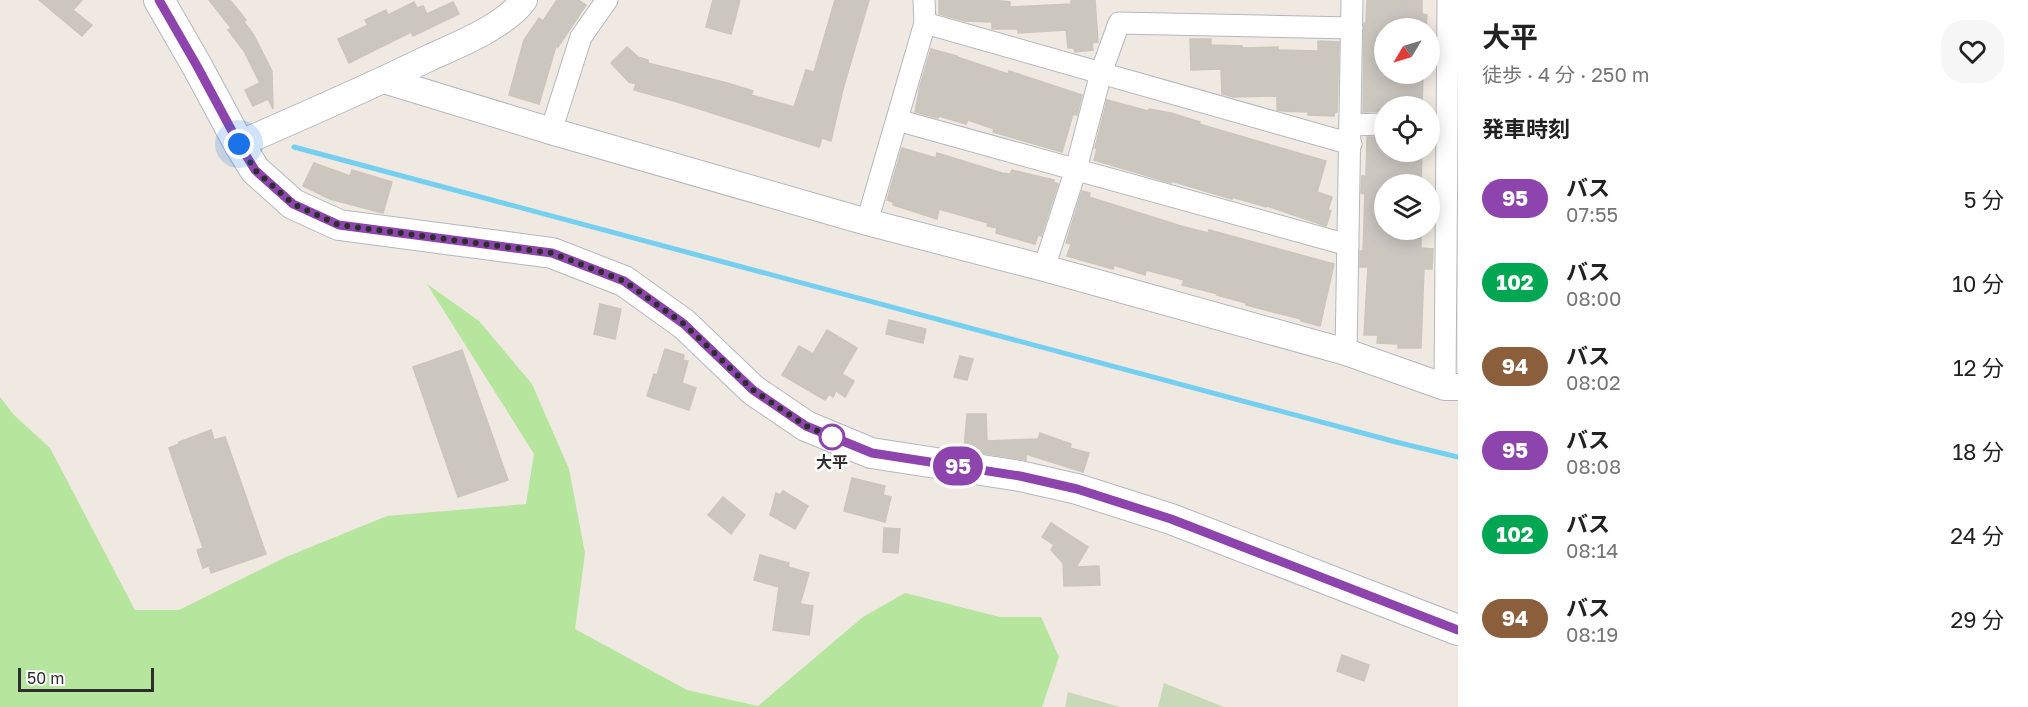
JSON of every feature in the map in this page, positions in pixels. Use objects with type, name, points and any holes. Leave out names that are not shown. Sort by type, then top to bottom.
[{"type":"main road","points":[[159,0],[255,170],[293,204],[339,225],[552,253],[624,281],[684,324],[753,390],[806,426],[872,453],[1020,476],[1077,489],[1171,519],[1458,630]]},
{"type":"street","points":[[239,144],[384,80],[487,31],[520,6],[524,0]]},
{"type":"street","points":[[552,131],[581,36],[607,0]]},
{"type":"street","points":[[867,222],[925,23],[924,0]]},
{"type":"street","points":[[1346,352],[1352,0]]},
{"type":"street","points":[[384,80],[867,222],[1044,268],[1346,352],[1451,387],[1445,123],[1453,23],[1448,0]]},
{"type":"street","points":[[925,23],[1101,73],[1351,134],[1374,127]]},
{"type":"street","points":[[1044,268],[1076,169],[1101,73],[1119,23],[1353,28]]},
{"type":"street","points":[[897,120],[1348,245]]},
{"type":"green space","points":[[427,284],[479,321],[532,384],[569,469],[585,553],[575,629],[687,690],[758,706],[863,617],[905,593],[1000,617],[1041,617],[1059,657],[1042,707],[0,707],[0,397],[14,415],[50,448],[135,610],[179,610],[286,557],[387,516],[526,504],[534,454]]},
{"type":"green space","points":[[1164,683],[1224,707],[1158,707]]},
{"type":"green space","points":[[1068,692],[1120,707],[1065,707]]},
{"type":"building","points":[[39,0],[82,0],[73,10],[92,25],[82,36]]},
{"type":"building","points":[[209,0],[230,0],[246,20],[244,22],[253,34],[272,71],[273,109],[268,99],[253,106],[245,90],[260,83],[244,51],[228,30],[231,28]]},
{"type":"building","points":[[557,0],[578,0],[586,5],[558,47],[556,46],[539,104],[509,95],[524,40],[539,18],[543,21]]},
{"type":"building","points":[[713,0],[740,0],[731,34],[706,27]]},
{"type":"building","points":[[835,0],[869,0],[843,89],[831,141],[822,138],[819,147],[634,90],[636,84],[629,82],[611,63],[627,47],[638,57],[648,60],[648,63],[727,83],[753,91],[751,95],[794,107],[806,70],[814,72]]},
{"type":"building","points":[[939,0],[992,0],[1010,2],[1010,7],[1071,4],[1071,0],[1095,0],[1098,42],[1092,43],[1093,50],[1075,52],[1074,48],[1068,48],[1066,30],[1018,33],[1018,29],[992,29],[992,22],[965,21],[939,14]]},
{"type":"building","points":[[1367,0],[1422,0],[1422,14],[1427,15],[1427,18],[1374,18],[1374,84],[1423,84],[1422,96],[1374,96],[1374,111],[1363,112],[1364,23],[1366,23]]},
{"type":"building","points":[[414,2],[417,8],[423,6],[427,14],[453,2],[459,14],[413,36],[411,32],[349,63],[338,39],[368,25],[365,20],[386,10],[388,15]]},
{"type":"building","points":[[1190,39],[1211,39],[1211,45],[1242,46],[1242,48],[1278,47],[1278,50],[1318,51],[1318,41],[1339,42],[1337,112],[1334,116],[1308,115],[1308,112],[1277,110],[1277,96],[1233,97],[1222,94],[1221,69],[1191,70]]},
{"type":"building","points":[[931,49],[1082,95],[1077,115],[1073,114],[1062,152],[993,132],[994,129],[968,120],[966,124],[915,112]]},
{"type":"building","points":[[1107,100],[1148,111],[1149,109],[1171,113],[1200,122],[1199,124],[1326,161],[1317,192],[1332,197],[1328,210],[1331,211],[1326,226],[1267,206],[1232,197],[1232,199],[1171,181],[1171,183],[1094,160]]},
{"type":"building","points":[[1367,137],[1374,137],[1374,162],[1422,162],[1421,174],[1374,174],[1374,240],[1421,240],[1421,248],[1433,249],[1432,269],[1424,269],[1421,348],[1398,348],[1398,344],[1377,343],[1378,335],[1364,335],[1368,267],[1360,267],[1360,251],[1363,251],[1365,194],[1361,193],[1362,176],[1366,176]]},
{"type":"building","points":[[902,148],[936,158],[937,153],[1002,173],[1010,174],[1012,170],[1054,180],[1053,182],[1058,184],[1041,236],[1038,235],[1035,244],[996,233],[997,228],[987,226],[988,223],[939,209],[937,219],[893,205],[893,202],[887,200]]},
{"type":"building","points":[[314,163],[350,176],[352,170],[392,182],[383,213],[330,199],[303,186]]},
{"type":"building","points":[[1082,191],[1090,193],[1089,197],[1181,226],[1208,233],[1209,230],[1334,264],[1320,326],[1182,285],[1184,280],[1146,270],[1145,275],[1114,265],[1113,269],[1067,256],[1071,244],[1066,243]]},
{"type":"building","points":[[600,304],[621,309],[615,339],[594,334]]},
{"type":"building","points":[[889,320],[926,329],[923,343],[886,334]]},
{"type":"building","points":[[827,330],[857,348],[842,374],[854,381],[845,397],[836,391],[833,397],[829,394],[825,400],[782,375],[799,346],[813,354]]},
{"type":"building","points":[[665,349],[684,355],[683,360],[688,361],[682,383],[696,388],[689,410],[647,396],[654,374],[657,375]]},
{"type":"building","points":[[462,350],[508,480],[458,497],[413,367]]},
{"type":"building","points":[[960,356],[973,359],[967,380],[954,377]]},
{"type":"building","points":[[967,414],[986,414],[987,441],[1038,439],[1040,433],[1071,444],[1070,448],[1089,453],[1083,472],[1026,454],[1026,460],[964,450]]},
{"type":"building","points":[[211,430],[214,440],[225,437],[266,554],[211,573],[209,566],[203,568],[197,550],[203,548],[169,448]]},
{"type":"building","points":[[852,478],[885,486],[883,495],[891,497],[885,522],[844,511]]},
{"type":"building","points":[[783,491],[808,506],[795,529],[770,515],[776,493],[780,495]]},
{"type":"building","points":[[723,497],[745,515],[731,534],[708,515]]},
{"type":"building","points":[[1051,523],[1088,547],[1076,567],[1099,566],[1100,585],[1064,586],[1063,563],[1051,550],[1054,545],[1042,537]]},
{"type":"building","points":[[884,528],[900,529],[898,553],[883,552]]},
{"type":"building","points":[[760,555],[789,563],[788,567],[809,573],[800,604],[813,606],[809,635],[773,630],[779,587],[754,580]]},
{"type":"building","points":[[1342,655],[1369,665],[1364,681],[1337,671]]},
{"type":"waterway","points":[[294,147],[1458,457]]},
{"type":"bus line","name":"95","points":[[159,0],[255,170],[293,204],[339,225],[552,253],[624,281],[684,324],[753,390],[806,426],[872,453],[1020,476],[1077,489],[1171,519],[1458,630]]},
{"type":"place","name":"大平","points":[[832,437]]},
{"type":"route","points":[[239,144],[255,170],[293,204],[339,225],[552,253],[624,281],[684,324],[753,390],[806,426],[832,437]]}]
